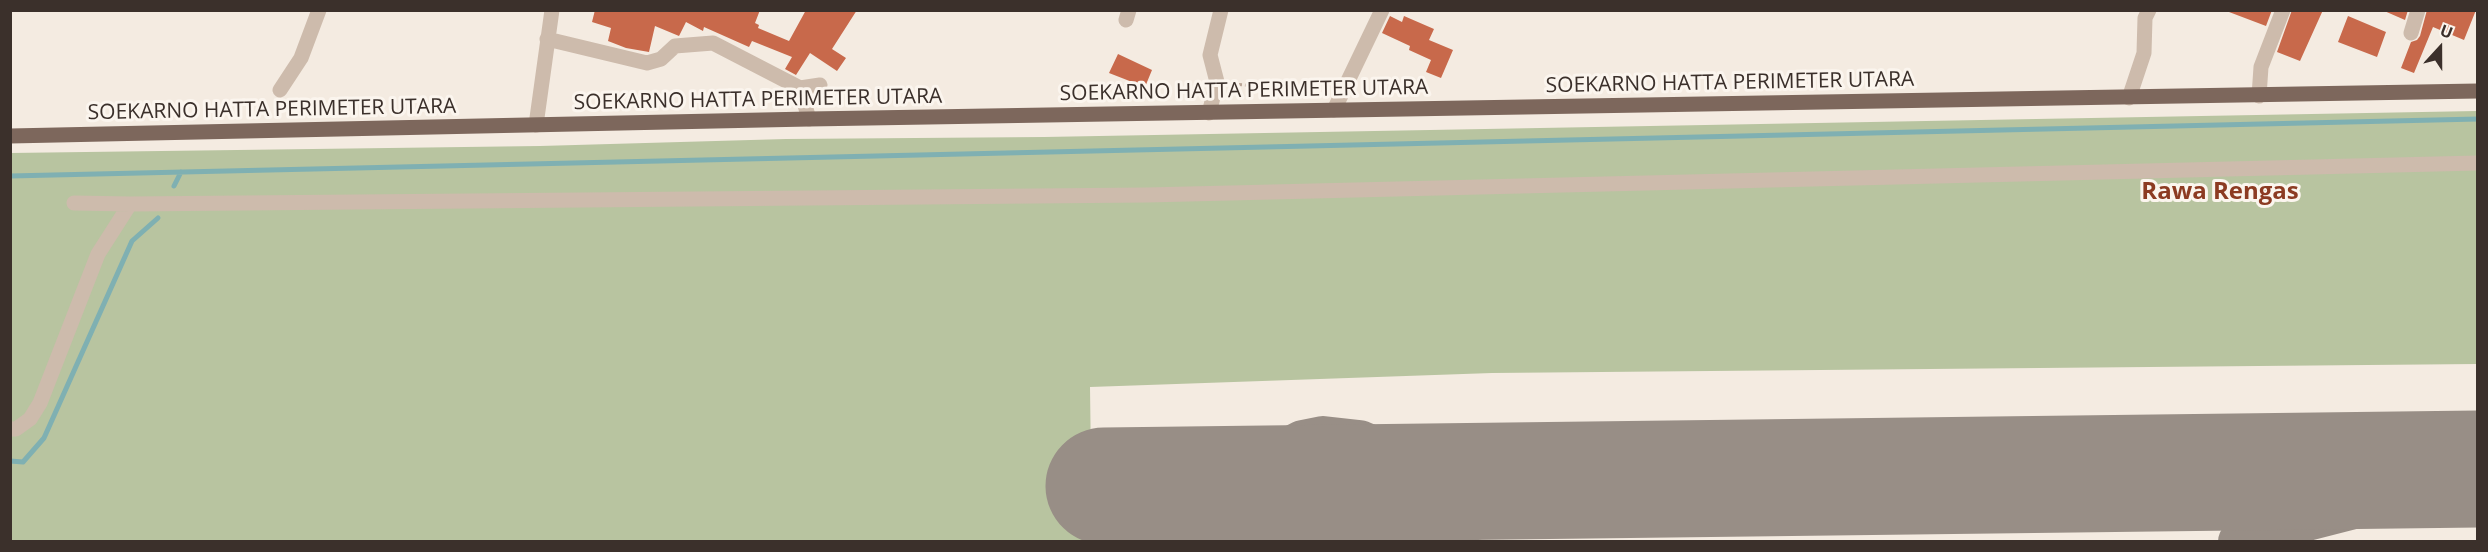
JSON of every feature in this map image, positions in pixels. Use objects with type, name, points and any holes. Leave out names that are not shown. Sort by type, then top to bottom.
[{"type":"main road","name":"SOEKARNO HATTA PERIMETER UTARA","points":[[10,136],[809,119],[2478,91]]},
{"type":"street","points":[[280,90],[301,58],[319,10]]},
{"type":"street","points":[[536,125],[552,10]]},
{"type":"street","points":[[1209,113],[1217,82],[1210,55],[1221,10]]},
{"type":"street","points":[[1334,110],[1382,10]]},
{"type":"street","points":[[2129,98],[2144,53],[2145,18],[2149,10]]},
{"type":"street","points":[[2259,96],[2261,67],[2283,10]]},
{"type":"street","points":[[2411,33],[2418,10]]},
{"type":"street","points":[[547,39],[647,63],[661,59],[675,46],[713,43],[800,88],[820,85]]},
{"type":"street","points":[[800,88],[809,119]]},
{"type":"street","points":[[74,203],[1147,195],[2478,163]]},
{"type":"street","points":[[10,429],[16,429],[30,419],[40,403],[98,254],[130,204]]},
{"type":"path","points":[[1217,82],[1267,87],[1345,87]]},
{"type":"green space","points":[[2477,111],[2477,364],[1492,373],[1090,387],[1092,541],[11,541],[10,153],[540,146],[786,139],[1044,137]]},
{"type":"building","points":[[595,10],[760,10],[755,23],[759,25],[758,28],[789,41],[806,10],[857,10],[832,49],[846,58],[837,71],[810,53],[796,75],[785,69],[792,57],[752,41],[749,47],[704,27],[703,31],[686,22],[679,36],[655,26],[649,52],[626,48],[608,41],[611,28],[592,22]]},
{"type":"building","points":[[2229,10],[2272,10],[2266,26],[2229,12]]},
{"type":"building","points":[[2292,10],[2323,10],[2300,61],[2277,52]]},
{"type":"building","points":[[2382,10],[2408,10],[2405,20]]},
{"type":"building","points":[[2427,10],[2476,10],[2464,40],[2433,27],[2414,73],[2401,68],[2411,42],[2420,36]]},
{"type":"building","points":[[1390,16],[1402,22],[1404,16],[1434,29],[1429,40],[1453,50],[1441,78],[1426,72],[1431,60],[1409,50],[1410,46],[1382,33]]},
{"type":"building","points":[[2348,16],[2386,32],[2377,57],[2338,42]]},
{"type":"building","points":[[1118,54],[1152,70],[1145,87],[1109,73]]},
{"type":"waterway","points":[[10,176],[2478,119]]},
{"type":"waterway","points":[[174,186],[181,172]]},
{"type":"waterway","points":[[10,461],[23,462],[44,438],[132,241],[158,218]]},
{"type":"taxiway","points":[[1238,542],[1240,506],[1256,475],[1268,461],[1303,443],[1323,439],[1359,443],[1373,449],[1407,471],[1436,478],[1533,479]]},
{"type":"taxiway","points":[[1388,542],[1475,517],[1559,499],[1732,478]]},
{"type":"taxiway","points":[[2241,542],[2299,520],[2385,498],[2478,481]]},
{"type":"runway","points":[[1104,486],[2478,469]]},
{"type":"district","name":"Rawa Rengas","points":[[2220,192]]}]
